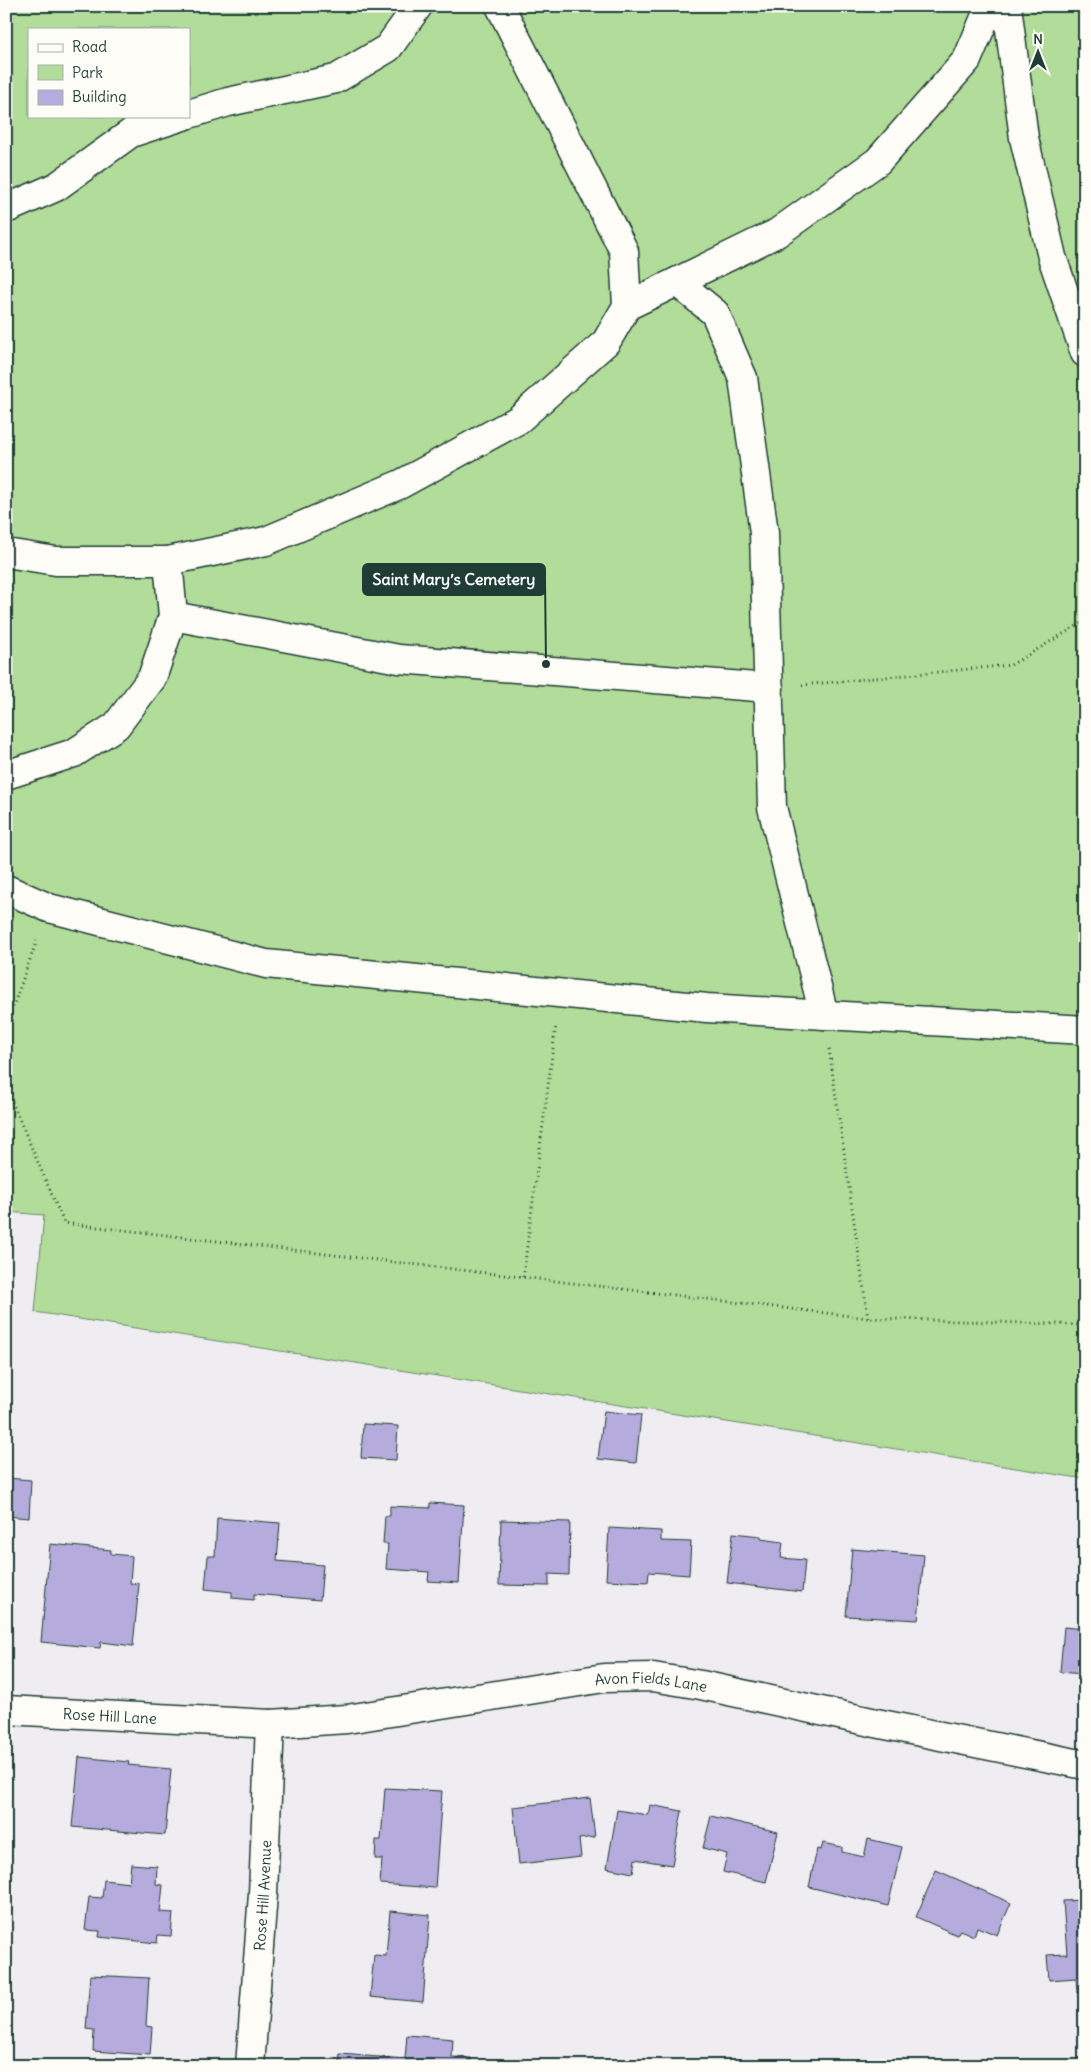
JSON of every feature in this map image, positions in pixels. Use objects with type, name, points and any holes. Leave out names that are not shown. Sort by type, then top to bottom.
[{"type":"street","points":[[190,114],[228,102],[336,79],[388,48],[418,6]]},
{"type":"street","points":[[6,554],[56,561],[168,561],[266,541],[401,484],[518,420],[606,342],[627,306],[624,251],[500,6]]},
{"type":"street","points":[[627,306],[777,233],[878,161],[967,60],[990,6]]},
{"type":"street","points":[[1007,6],[1024,138],[1052,257],[1085,352]]},
{"type":"street","points":[[6,209],[56,187],[131,133],[176,118]]},
{"type":"street","points":[[677,282],[715,314],[743,378],[764,533],[772,807],[824,1015]]},
{"type":"street","points":[[6,775],[74,752],[116,726],[152,678],[173,616],[168,561]]},
{"type":"street","points":[[173,616],[399,659],[769,688]]},
{"type":"street","points":[[6,889],[49,908],[266,964],[707,1008],[1085,1030]]},
{"type":"street","name":"Avon Fields Lane","points":[[212,1721],[270,1724],[346,1720],[604,1678],[653,1677],[701,1685],[876,1723],[1085,1764]]},
{"type":"street","name":"Rose Hill Lane","points":[[6,1710],[212,1721]]},
{"type":"street","name":"Rose Hill Avenue","points":[[250,2066],[263,1894],[270,1724]]},
{"type":"path","points":[[769,688],[1011,665],[1085,621]]},
{"type":"path","points":[[6,1026],[49,908]]},
{"type":"path","points":[[523,1277],[560,994]]},
{"type":"path","points":[[824,1015],[868,1318]]},
{"type":"path","points":[[6,1088],[64,1223],[868,1318],[1085,1325]]},
{"type":"green space","points":[[6,6],[1085,6],[1085,1479],[35,1312],[44,1215],[6,1212]]},
{"type":"building","points":[[604,1411],[641,1415],[636,1463],[598,1459]]},
{"type":"building","points":[[363,1424],[398,1426],[396,1460],[361,1458]]},
{"type":"building","points":[[6,1478],[31,1480],[29,1518],[6,1516]]},
{"type":"building","points":[[430,1503],[464,1505],[459,1583],[428,1581],[429,1572],[386,1569],[388,1544],[383,1544],[385,1516],[390,1516],[390,1506],[430,1508]]},
{"type":"building","points":[[217,1518],[280,1523],[277,1561],[323,1565],[320,1600],[254,1594],[254,1600],[232,1598],[232,1592],[205,1589],[208,1556],[215,1556]]},
{"type":"building","points":[[501,1520],[570,1522],[569,1575],[549,1574],[549,1586],[499,1585]]},
{"type":"building","points":[[609,1528],[661,1531],[661,1541],[691,1542],[689,1575],[649,1572],[648,1582],[606,1580]]},
{"type":"building","points":[[733,1533],[761,1536],[761,1539],[783,1542],[781,1558],[805,1560],[802,1592],[727,1583]]},
{"type":"building","points":[[50,1544],[111,1550],[111,1554],[132,1556],[130,1583],[139,1584],[133,1646],[101,1642],[100,1648],[41,1642]]},
{"type":"building","points":[[852,1549],[924,1555],[918,1620],[846,1616]]},
{"type":"building","points":[[1064,1627],[1085,1629],[1085,1685],[1081,1685],[1082,1674],[1060,1672]]},
{"type":"building","points":[[79,1757],[129,1762],[128,1765],[171,1769],[165,1835],[72,1827]]},
{"type":"building","points":[[385,1788],[442,1791],[435,1888],[380,1884],[382,1859],[375,1859],[376,1840],[381,1840]]},
{"type":"building","points":[[590,1798],[595,1837],[579,1839],[581,1857],[519,1864],[513,1807]]},
{"type":"building","points":[[650,1805],[682,1811],[672,1865],[635,1859],[633,1873],[607,1868],[617,1810],[648,1815]]},
{"type":"building","points":[[711,1816],[778,1832],[766,1882],[723,1872],[727,1854],[703,1848]]},
{"type":"building","points":[[868,1839],[902,1847],[888,1906],[809,1887],[817,1849],[821,1850],[823,1843],[842,1847],[842,1852],[864,1857]]},
{"type":"building","points":[[131,1864],[157,1866],[156,1884],[163,1885],[160,1912],[173,1913],[171,1936],[158,1935],[157,1943],[99,1937],[100,1931],[85,1930],[89,1897],[102,1898],[104,1880],[129,1883]]},
{"type":"building","points":[[936,1870],[1011,1903],[997,1935],[977,1927],[974,1936],[960,1930],[957,1935],[916,1917]]},
{"type":"building","points":[[1082,1877],[1085,1877],[1085,1993],[1077,1993],[1076,1978],[1049,1980],[1047,1955],[1067,1954],[1063,1901],[1084,1900]]},
{"type":"building","points":[[390,1911],[430,1915],[423,2002],[370,1997],[374,1955],[386,1956]]},
{"type":"building","points":[[90,1975],[149,1978],[146,2026],[152,2027],[150,2055],[93,2051],[94,2030],[86,2029]]},
{"type":"building","points":[[407,2035],[453,2039],[452,2057],[471,2058],[471,2066],[339,2066],[340,2054],[405,2059]]},
{"type":"place","name":"Saint Mary’s Cemetery","points":[[546,664]]}]
